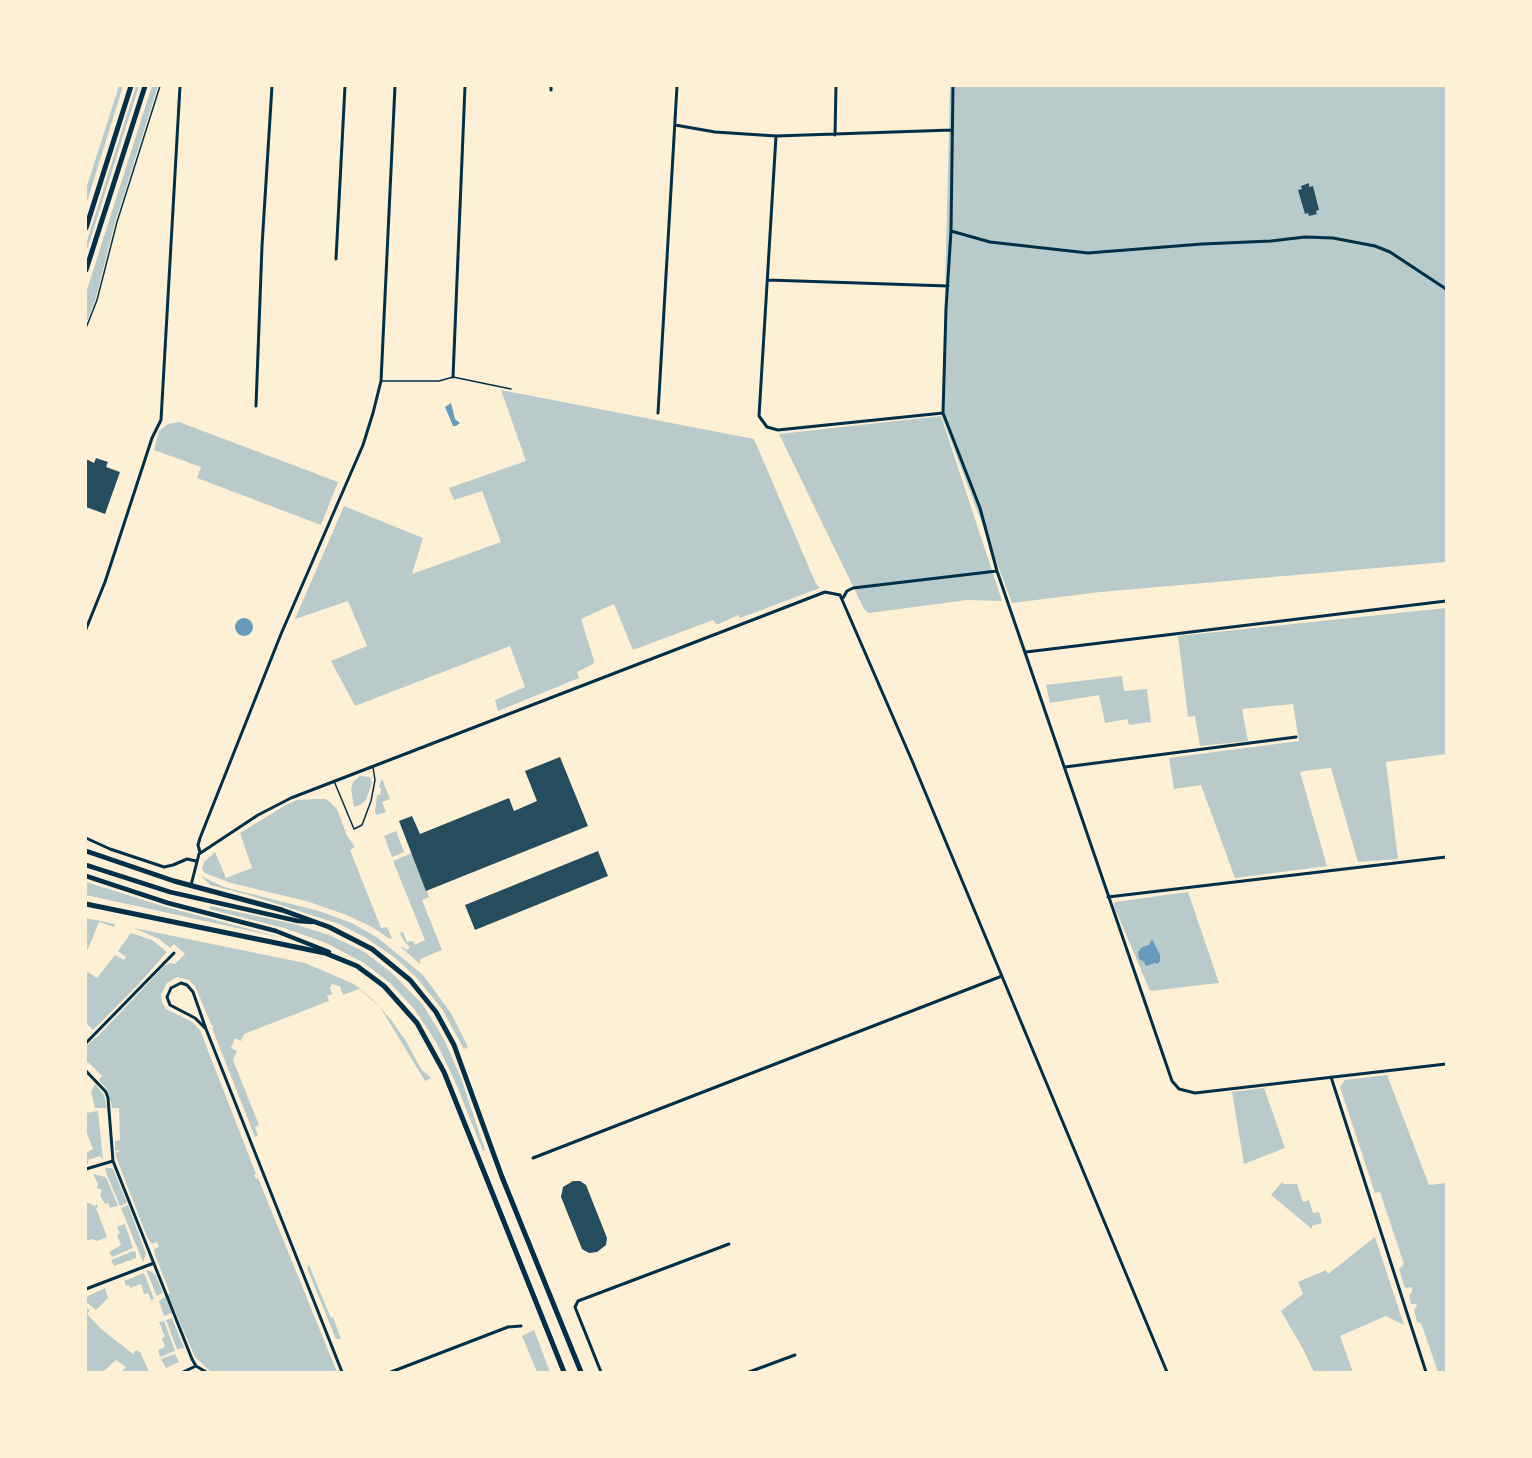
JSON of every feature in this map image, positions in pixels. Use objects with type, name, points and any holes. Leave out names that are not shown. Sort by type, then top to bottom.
[{"type":"main road","points":[[86,228],[131,86]]},
{"type":"main road","points":[[86,270],[145,86]]},
{"type":"main road","points":[[86,851],[318,922],[358,941],[385,958],[420,991],[444,1025],[462,1064],[502,1177],[581,1372]]},
{"type":"main road","points":[[86,865],[135,882],[193,898],[298,921],[318,922]]},
{"type":"main road","points":[[86,876],[168,903],[276,931],[310,943],[347,961],[374,978],[394,996],[417,1023],[432,1048],[564,1372]]},
{"type":"main road","points":[[86,903],[313,950],[347,961]]},
{"type":"street","points":[[86,629],[105,582],[160,420],[180,86]]},
{"type":"street","points":[[256,406],[262,246],[272,86]]},
{"type":"street","points":[[336,259],[345,86]]},
{"type":"street","points":[[200,852],[198,845],[200,837],[281,634],[363,445],[380,383],[395,86]]},
{"type":"street","points":[[453,377],[465,86]]},
{"type":"street","points":[[658,412],[677,86]]},
{"type":"street","points":[[835,135],[836,86]]},
{"type":"street","points":[[953,86],[951,231],[943,413],[980,508],[997,571],[1169,1075],[1179,1089],[1195,1093],[1446,1064]]},
{"type":"street","points":[[675,125],[716,132],[776,136],[952,130]]},
{"type":"street","points":[[776,136],[759,416],[767,427],[778,430],[943,413]]},
{"type":"street","points":[[951,231],[990,242],[1088,253],[1305,237],[1333,238],[1375,246],[1390,252],[1446,289]]},
{"type":"street","points":[[768,280],[948,286]]},
{"type":"street","points":[[843,598],[847,591],[853,588],[997,571]]},
{"type":"street","points":[[191,885],[200,852],[260,813],[291,798],[825,592],[837,594],[843,598],[1167,1372]]},
{"type":"street","points":[[1026,652],[1446,601]]},
{"type":"street","points":[[1065,767],[1296,737]]},
{"type":"street","points":[[86,838],[110,849],[164,867],[187,859],[196,861]]},
{"type":"street","points":[[1108,897],[1446,857]]},
{"type":"street","points":[[86,1043],[174,953]]},
{"type":"street","points":[[533,1158],[1002,976]]},
{"type":"street","points":[[206,1029],[195,1018],[170,1005],[167,997],[171,988],[181,984],[191,988],[342,1372]]},
{"type":"street","points":[[86,1071],[108,1098],[113,1161],[192,1359],[196,1366],[206,1372]]},
{"type":"street","points":[[1331,1077],[1426,1372]]},
{"type":"street","points":[[86,1169],[113,1161]]},
{"type":"street","points":[[601,1372],[575,1307],[578,1300],[729,1244]]},
{"type":"street","points":[[86,1289],[155,1262]]},
{"type":"street","points":[[392,1372],[508,1327],[521,1326]]},
{"type":"street","points":[[749,1372],[795,1356]]},
{"type":"street","points":[[183,1372],[196,1366]]},
{"type":"lane","points":[[86,328],[98,300],[117,222],[160,86]]},
{"type":"lane","points":[[380,383],[439,381],[453,377],[511,388]]},
{"type":"lane","points":[[334,780],[354,829],[362,825],[371,801],[375,780],[372,765]]},
{"type":"shaded area","points":[[119,86],[123,86],[86,205],[86,189]]},
{"type":"shaded area","points":[[136,86],[139,86],[86,253],[86,244]]},
{"type":"shaded area","points":[[152,86],[158,86],[114,226],[95,301],[86,323],[86,293]]},
{"type":"shaded area","points":[[950,86],[1446,86],[1446,562],[1100,592],[1012,603],[942,417]]},
{"type":"shaded area","points":[[501,390],[754,439],[816,584],[820,588],[740,618],[738,615],[719,624],[713,620],[633,650],[614,604],[581,619],[594,661],[593,664],[577,672],[579,678],[498,711],[495,700],[525,687],[510,646],[355,706],[331,661],[367,646],[348,601],[295,619],[344,506],[423,538],[412,574],[501,542],[482,491],[454,500],[449,488],[526,461]]},
{"type":"shaded area","points":[[941,416],[1002,601],[967,600],[869,613],[864,609],[779,434]]},
{"type":"shaded area","points":[[179,422],[338,482],[321,525],[197,478],[201,467],[154,450],[159,431],[168,424]]},
{"type":"shaded area","points":[[1446,608],[1446,754],[1386,762],[1398,859],[1358,862],[1331,768],[1304,771],[1300,772],[1327,866],[1235,878],[1201,785],[1174,789],[1169,758],[1299,741],[1293,704],[1242,709],[1248,741],[1200,746],[1195,716],[1188,717],[1178,636]]},
{"type":"shaded area","points":[[1122,676],[1124,691],[1147,689],[1151,722],[1129,725],[1127,719],[1105,723],[1099,695],[1050,703],[1046,685]]},
{"type":"shaded area","points":[[360,776],[370,777],[372,783],[366,800],[354,807],[351,789],[353,782]]},
{"type":"shaded area","points":[[382,779],[390,799],[382,802],[386,812],[376,815],[377,795],[380,795],[379,786]]},
{"type":"shaded area","points":[[326,799],[337,809],[347,836],[355,847],[350,850],[381,928],[387,927],[392,938],[390,939],[347,915],[306,901],[231,883],[205,873],[202,869],[204,862],[215,852],[226,878],[252,868],[240,833],[297,800]]},
{"type":"shaded area","points":[[396,831],[404,852],[392,857],[384,836]]},
{"type":"shaded area","points":[[412,853],[429,897],[422,900],[442,950],[420,959],[420,964],[401,946],[407,950],[410,947],[400,933],[403,932],[407,942],[413,941],[415,945],[425,940],[393,861]]},
{"type":"shaded area","points":[[201,876],[224,887],[319,911],[352,923],[378,938],[423,975],[451,1013],[468,1047],[464,1049],[442,1009],[415,976],[394,957],[366,938],[339,924],[210,885]]},
{"type":"shaded area","points":[[86,882],[166,907],[283,938],[86,895]]},
{"type":"shaded area","points":[[1188,892],[1219,983],[1150,991],[1114,906],[1115,902]]},
{"type":"shaded area","points":[[210,906],[294,924],[329,935],[363,951],[392,973],[423,1005],[444,1039],[461,1078],[485,1150],[483,1151],[454,1079],[436,1042],[415,1010],[391,984],[364,963],[326,943],[284,928],[209,909]]},
{"type":"shaded area","points":[[86,918],[115,924],[114,927],[99,922],[86,954]]},
{"type":"shaded area","points":[[134,928],[305,963],[354,984],[380,1007],[359,989],[343,995],[340,986],[332,984],[330,988],[332,994],[327,996],[329,1001],[244,1034],[241,1041],[235,1038],[231,1048],[237,1051],[233,1060],[259,1125],[255,1127],[258,1136],[255,1137],[212,1028],[214,1027],[195,986],[189,980],[177,977],[167,983],[161,995],[166,1009],[192,1022],[200,1030],[256,1174],[254,1175],[256,1179],[258,1178],[337,1372],[211,1372],[195,1357],[168,1295],[170,1293],[155,1255],[154,1249],[159,1247],[157,1242],[152,1244],[148,1239],[116,1157],[115,1153],[122,1150],[115,1151],[115,1141],[120,1140],[119,1108],[112,1108],[108,1091],[99,1080],[102,1076],[88,1062],[86,1064],[86,1046],[164,966],[170,963],[175,964],[185,954],[174,944],[170,948],[159,939]]},
{"type":"shaded area","points":[[131,933],[152,940],[167,952],[93,1030],[86,1023],[86,971],[97,978],[115,955],[124,960],[126,957],[118,951]]},
{"type":"shaded area","points":[[380,1007],[406,1041],[421,1069],[431,1078],[425,1081]]},
{"type":"shaded area","points":[[1387,1075],[1429,1185],[1446,1183],[1446,1372],[1438,1372],[1421,1323],[1417,1322],[1414,1310],[1417,1306],[1411,1304],[1409,1295],[1412,1287],[1405,1288],[1399,1269],[1404,1264],[1380,1192],[1375,1193],[1340,1087],[1345,1080]]},
{"type":"shaded area","points":[[95,1084],[104,1095],[107,1108],[95,1108],[91,1092]]},
{"type":"shaded area","points":[[1264,1088],[1285,1148],[1244,1164],[1232,1092]]},
{"type":"shaded area","points":[[98,1111],[103,1160],[100,1156],[88,1160],[88,1166],[86,1153],[93,1149],[86,1131],[86,1113]]},
{"type":"shaded area","points":[[105,1168],[112,1168],[114,1171],[127,1203],[120,1206]]},
{"type":"shaded area","points":[[93,1174],[106,1177],[118,1206],[110,1208],[108,1203],[105,1204],[100,1195],[102,1190],[97,1188],[98,1184]]},
{"type":"shaded area","points":[[1282,1182],[1297,1184],[1303,1202],[1309,1200],[1313,1213],[1319,1212],[1322,1223],[1312,1226],[1312,1229],[1271,1195]]},
{"type":"shaded area","points":[[86,1202],[95,1206],[97,1204],[96,1208],[107,1237],[97,1241],[92,1239],[86,1241]]},
{"type":"shaded area","points":[[128,1205],[146,1254],[143,1262],[121,1208]]},
{"type":"shaded area","points":[[125,1224],[133,1248],[112,1257],[109,1252],[121,1245],[117,1227]]},
{"type":"shaded area","points":[[1375,1237],[1404,1325],[1386,1316],[1340,1336],[1353,1372],[1314,1372],[1281,1311],[1303,1294],[1298,1282],[1326,1270],[1328,1274]]},
{"type":"shaded area","points":[[133,1251],[136,1252],[136,1258],[114,1266],[111,1260]]},
{"type":"shaded area","points":[[309,1265],[341,1339],[336,1339],[307,1268]]},
{"type":"shaded area","points":[[146,1270],[156,1276],[163,1293],[157,1296]]},
{"type":"shaded area","points":[[144,1273],[154,1299],[151,1300],[148,1293],[144,1294],[141,1284],[130,1288],[124,1281]]},
{"type":"shaded area","points":[[105,1288],[108,1298],[96,1310],[86,1302],[86,1297]]},
{"type":"shaded area","points":[[165,1297],[172,1313],[164,1316],[159,1301]]},
{"type":"shaded area","points":[[86,1307],[90,1310],[87,1314],[101,1329],[133,1354],[136,1350],[140,1352],[149,1372],[121,1372],[126,1367],[116,1360],[103,1372],[86,1372]]},
{"type":"shaded area","points":[[172,1318],[184,1348],[177,1349],[166,1320]]},
{"type":"shaded area","points":[[164,1321],[175,1351],[160,1357],[158,1350],[165,1347],[162,1338],[165,1337],[159,1322]]},
{"type":"shaded area","points":[[534,1330],[550,1372],[537,1372],[522,1336]]},
{"type":"shaded area","points":[[175,1354],[179,1362],[166,1368],[161,1359]]},
{"type":"water","points":[[451,403],[455,419],[460,423],[456,426],[453,426],[445,407]]},
{"type":"water","points":[[244,618],[250,621],[253,627],[250,633],[244,636],[238,633],[235,627],[238,621]]},
{"type":"water","points":[[1152,939],[1160,955],[1160,961],[1157,964],[1146,966],[1139,959],[1138,952],[1142,947],[1149,945]]},
{"type":"building","points":[[1309,183],[1309,187],[1313,186],[1319,210],[1316,211],[1317,214],[1309,216],[1308,213],[1305,214],[1298,190]]},
{"type":"building","points":[[96,458],[108,462],[106,467],[120,472],[105,514],[86,507],[86,459],[94,463]]},
{"type":"building","points":[[560,757],[588,826],[426,891],[399,821],[412,816],[420,834],[509,798],[514,811],[537,801],[525,771]]},
{"type":"building","points":[[598,851],[608,876],[475,930],[465,905]]},
{"type":"building","points":[[573,1181],[580,1181],[586,1185],[607,1238],[606,1245],[597,1252],[589,1253],[582,1249],[561,1197],[563,1187]]}]
